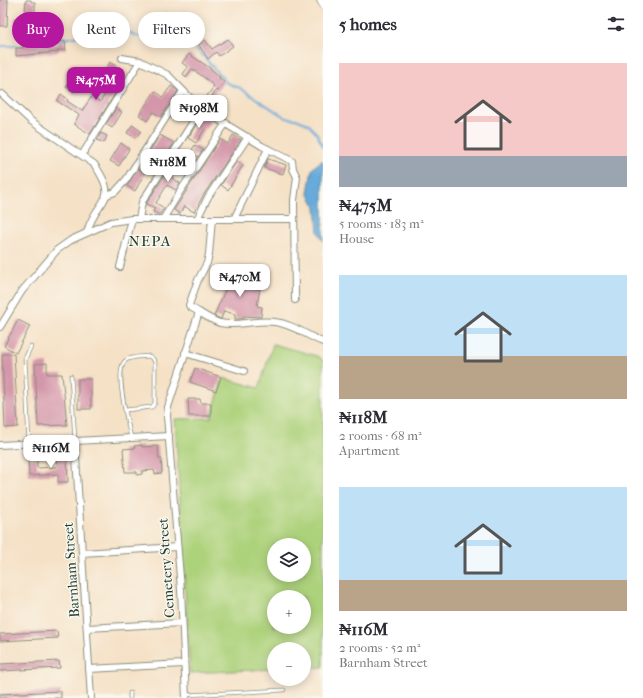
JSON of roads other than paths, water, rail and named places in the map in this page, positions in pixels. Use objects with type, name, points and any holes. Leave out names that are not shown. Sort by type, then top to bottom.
[{"type":"street","points":[[320,0],[323,5]]},
{"type":"street","points":[[122,58],[140,61],[168,75],[201,109],[268,149],[292,161],[293,169],[297,177],[294,200],[295,300]]},
{"type":"street","points":[[82,155],[140,61]]},
{"type":"street","points":[[107,195],[115,192],[126,180],[183,92]]},
{"type":"street","points":[[2,94],[31,122],[65,146],[82,155],[94,164],[100,172],[107,188],[107,195],[90,221],[87,232]]},
{"type":"street","points":[[120,267],[142,202],[201,109]]},
{"type":"street","points":[[163,219],[226,123]]},
{"type":"street","points":[[197,219],[208,197],[248,137]]},
{"type":"street","points":[[234,218],[268,149]]},
{"type":"street","points":[[212,218],[210,247],[207,263],[198,280],[189,305],[190,307],[220,323],[234,324],[262,321],[282,323],[323,342]]},
{"type":"street","points":[[0,327],[22,291],[58,250],[71,240],[111,222],[136,219],[294,219]]},
{"type":"street","name":"Cemetery Street","points":[[186,697],[168,407],[199,312]]},
{"type":"street","points":[[185,353],[244,371]]},
{"type":"street","points":[[0,445],[169,436]]},
{"type":"street","name":"Barnham Street","points":[[75,441],[91,698]]},
{"type":"street","points":[[82,553],[177,547]]},
{"type":"street","points":[[87,628],[182,623]]},
{"type":"street","points":[[89,669],[184,664]]},
{"type":"lane","points":[[29,444],[25,358],[31,346]]},
{"type":"lane","points":[[126,410],[152,406],[155,403],[155,362],[149,356],[130,358],[122,364],[120,379],[131,438]]},
{"type":"lane","points":[[71,376],[75,441]]},
{"type":"lane","points":[[186,697],[284,690]]},
{"type":"water","points":[[323,161],[323,241],[318,232],[316,207],[308,193],[312,169]]},
{"type":"waterway","points":[[64,39],[95,33],[99,29],[112,25],[136,36],[143,37],[161,27],[170,27],[182,32],[227,83],[240,88],[286,118],[296,119],[308,124],[317,134],[323,147]]},
{"type":"waterway","points":[[0,46],[12,46]]},
{"type":"district","name":"NEPA","points":[[150,241]]}]
